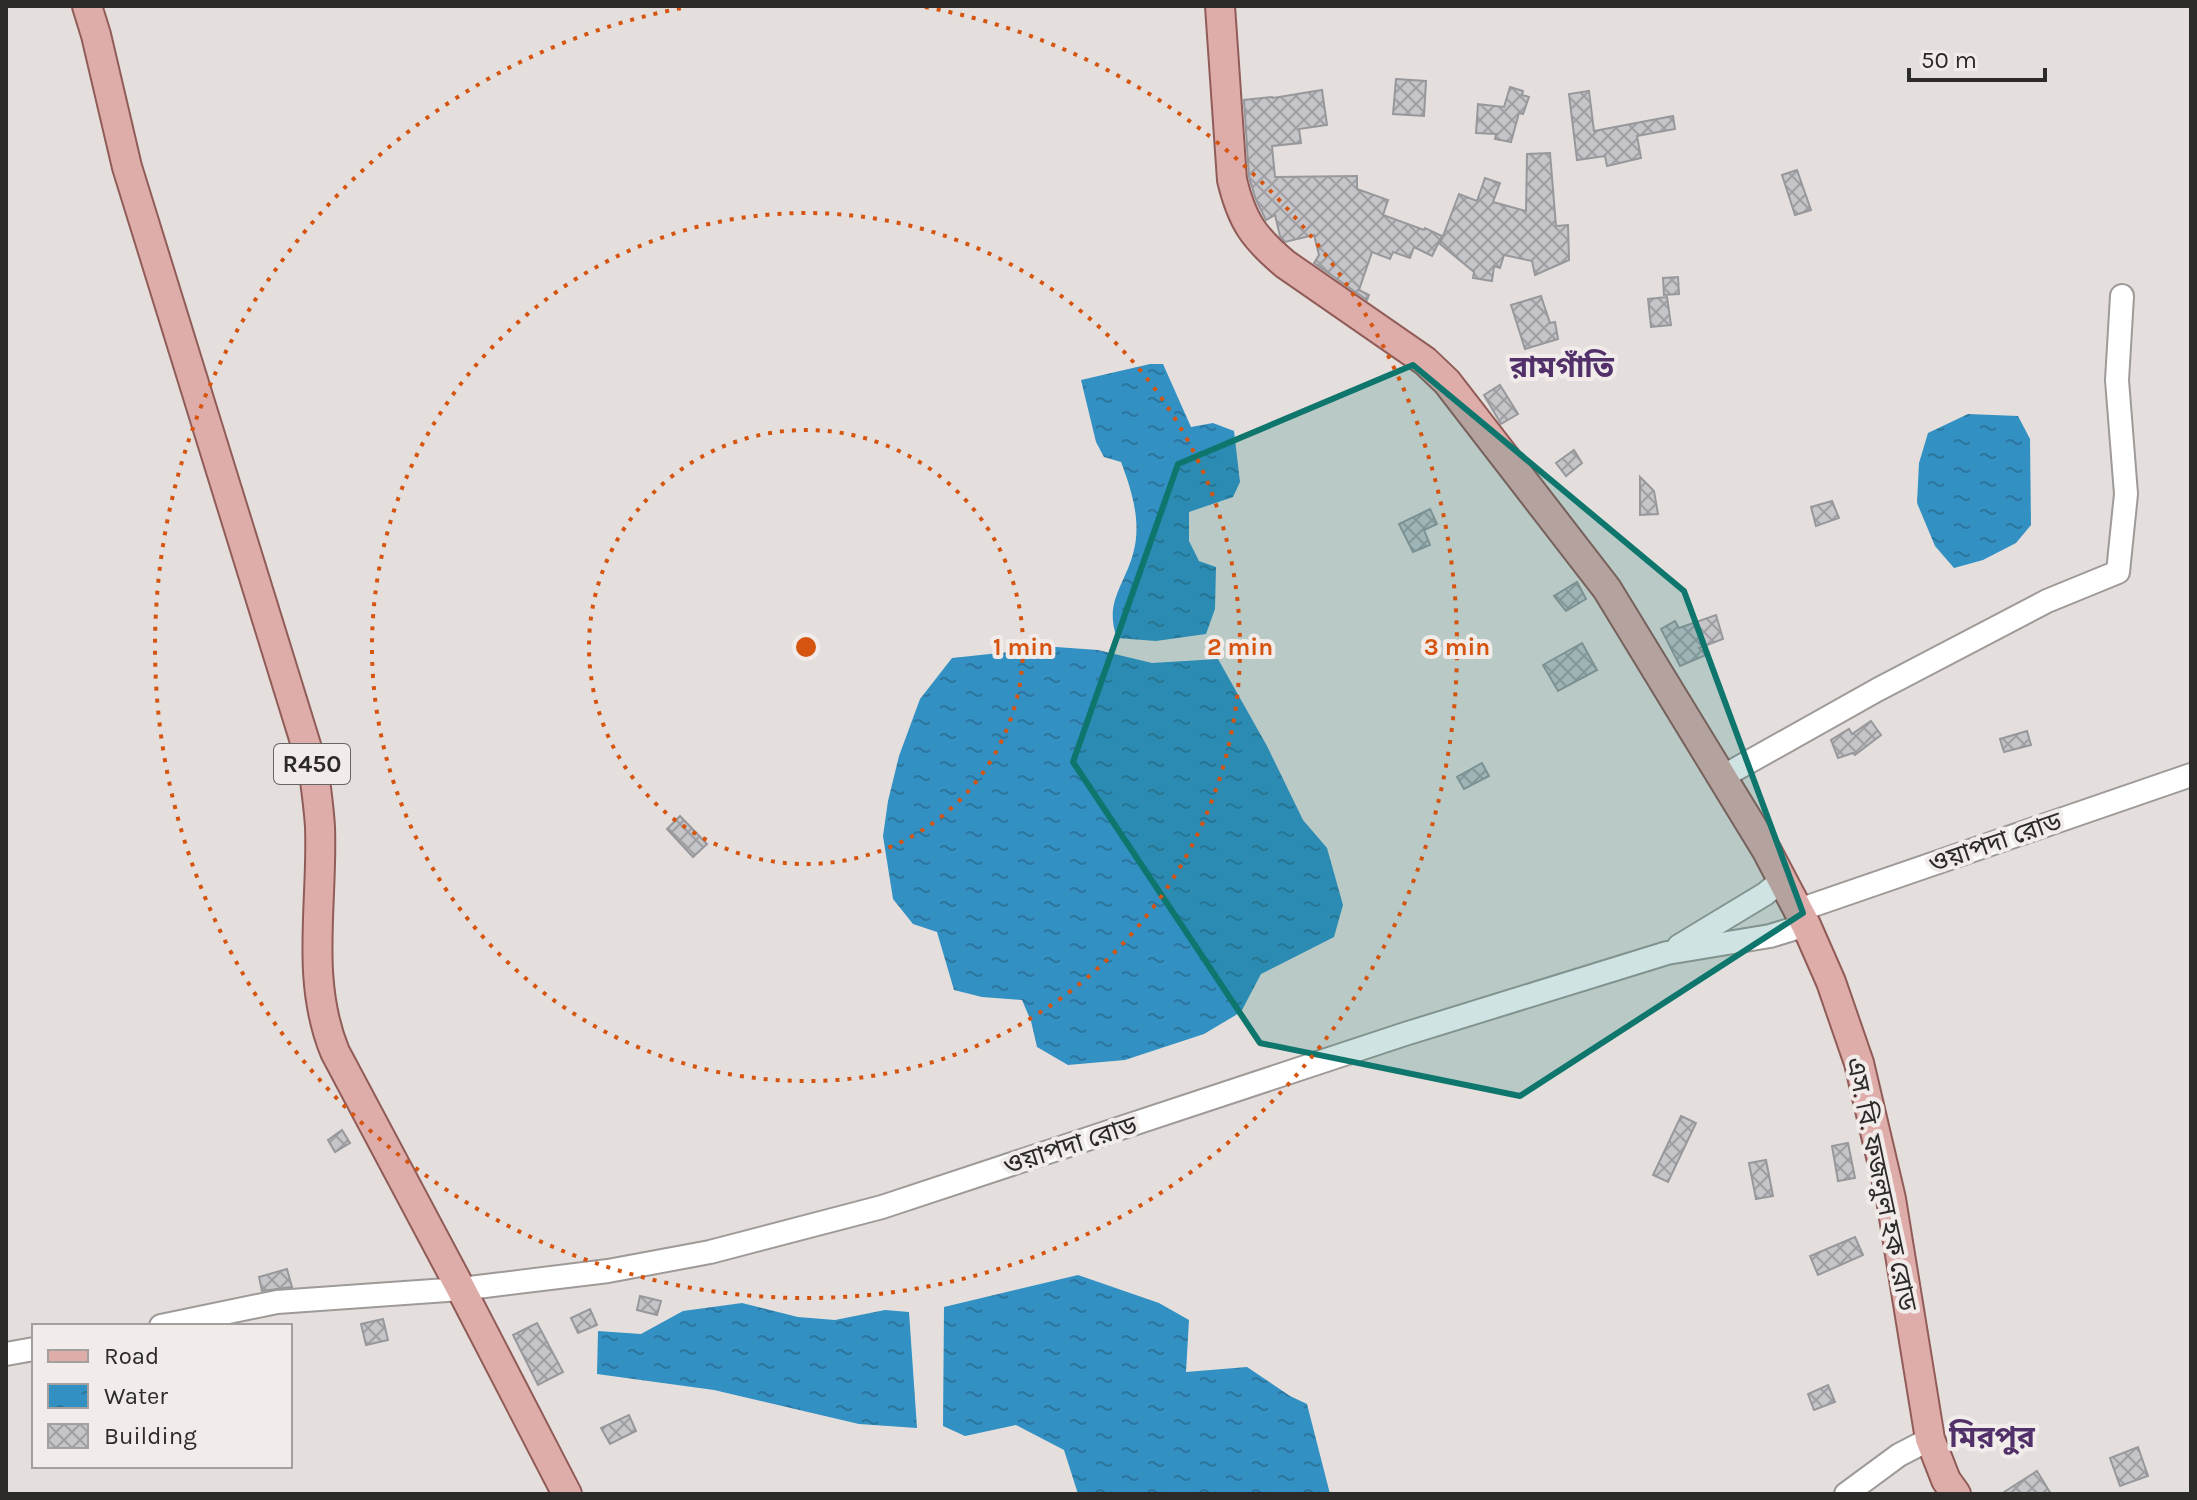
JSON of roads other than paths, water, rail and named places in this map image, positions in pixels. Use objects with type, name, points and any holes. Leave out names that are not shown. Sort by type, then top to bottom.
[{"type":"main road","name":"R450","points":[[87,6],[127,167],[314,771],[320,827],[316,962],[324,1026],[567,1494]]},
{"type":"main road","name":"এস. বি. ফজলুল হক রোড","points":[[1220,6],[1232,180],[1237,203],[1248,227],[1285,264],[1425,361],[1447,382],[1607,589],[1722,777],[1802,918],[1831,982],[1859,1063],[1891,1199],[1930,1439],[1946,1480],[1956,1494]]},
{"type":"street","points":[[1722,777],[1877,690],[2047,601],[2118,572],[2126,494],[2117,380],[2122,296]]},
{"type":"street","name":"ওয়াপদা রোড","points":[[171,1324],[277,1302],[461,1289],[608,1271],[710,1252],[882,1207],[1405,1034],[1667,953],[1770,936],[1802,918],[2191,775]]},
{"type":"street","name":"ওয়াপদা রোড","points":[[1667,953],[1765,894],[1782,880]]},
{"type":"street","points":[[6,1354],[32,1349]]},
{"type":"street","points":[[1846,1494],[1899,1455],[1930,1439]]},
{"type":"water","points":[[1150,364],[1163,364],[1191,427],[1213,423],[1234,431],[1240,482],[1233,497],[1189,512],[1189,541],[1199,561],[1216,567],[1215,609],[1206,634],[1156,641],[1117,638],[1114,604],[1136,542],[1134,507],[1121,462],[1104,457],[1096,442],[1081,380]]},
{"type":"water","points":[[1968,414],[2018,416],[2030,439],[2031,525],[2016,543],[1983,560],[1954,568],[1935,546],[1917,503],[1919,463],[1928,433]]},
{"type":"water","points":[[1056,647],[1098,650],[1152,663],[1218,659],[1267,746],[1303,820],[1327,848],[1343,905],[1334,937],[1261,974],[1241,1012],[1204,1034],[1125,1060],[1068,1065],[1037,1047],[1022,1000],[982,997],[954,990],[937,932],[913,924],[893,899],[883,836],[899,756],[920,699],[952,658]]},
{"type":"water","points":[[1078,1275],[1159,1303],[1189,1320],[1186,1372],[1247,1367],[1307,1404],[1330,1494],[1078,1494],[1064,1450],[1016,1425],[965,1436],[943,1426],[944,1307]]},
{"type":"water","points":[[742,1303],[798,1317],[835,1320],[885,1310],[909,1312],[917,1428],[859,1424],[714,1390],[597,1374],[598,1331],[641,1334],[683,1311]]},
{"type":"district","name":"রামগাঁতি","points":[[1562,367]]},
{"type":"district","name":"মিরপুর","points":[[1992,1437]]}]
